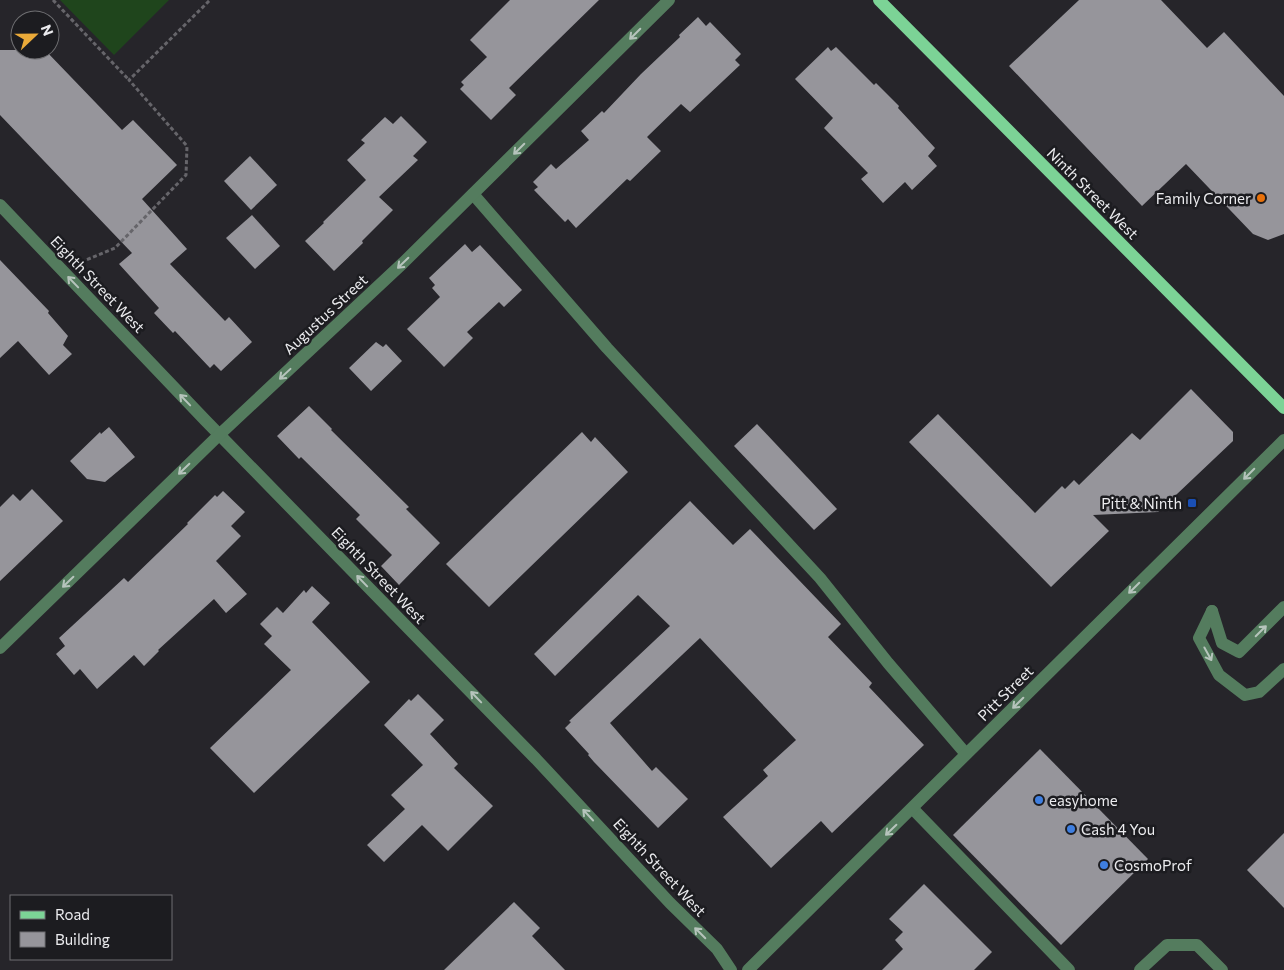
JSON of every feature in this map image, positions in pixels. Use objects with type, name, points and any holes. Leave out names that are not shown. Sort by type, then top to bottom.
[{"type":"main road","name":"Ninth Street West","points":[[879,0],[1284,408]]},
{"type":"street","name":"Augustus Street","points":[[0,648],[219,435],[403,263],[669,0]]},
{"type":"street","points":[[473,194],[607,348],[820,578],[888,663],[966,754]]},
{"type":"street","name":"Eighth Street West","points":[[0,205],[219,435],[536,759],[670,902],[717,949],[731,970]]},
{"type":"street","name":"Pitt Street","points":[[748,970],[913,809],[966,754],[1284,440]]},
{"type":"street","points":[[1284,607],[1239,652],[1222,643],[1212,611],[1199,638],[1220,674],[1245,695],[1259,692],[1284,669]]},
{"type":"street","points":[[913,809],[1069,970]]},
{"type":"street","points":[[1140,970],[1167,945],[1197,945],[1222,970]]},
{"type":"path","points":[[52,0],[129,80],[187,146],[186,175],[116,248],[78,264],[68,276]]},
{"type":"path","points":[[129,80],[210,0]]},
{"type":"green space","points":[[60,0],[169,0],[114,55]]},
{"type":"building","points":[[510,0],[599,0],[509,88],[516,95],[491,120],[460,89],[464,85],[461,82],[487,57],[470,40]]},
{"type":"building","points":[[1079,0],[1161,0],[1207,48],[1224,32],[1284,96],[1284,234],[1268,240],[1253,234],[1186,164],[1142,206],[1009,66]]},
{"type":"building","points":[[698,17],[706,26],[710,22],[741,54],[735,60],[740,65],[690,112],[681,104],[647,137],[661,151],[630,181],[627,179],[576,228],[568,219],[565,222],[534,190],[538,187],[533,182],[551,164],[556,169],[589,140],[581,131],[602,111],[604,113]]},
{"type":"building","points":[[828,47],[831,51],[836,47],[874,85],[876,83],[899,106],[898,108],[935,148],[928,156],[937,166],[912,190],[905,182],[883,203],[861,179],[868,173],[824,128],[833,118],[795,79]]},
{"type":"building","points":[[0,50],[10,50],[10,60],[55,60],[122,130],[133,120],[177,165],[142,199],[187,249],[170,264],[225,321],[229,317],[252,342],[221,371],[214,364],[210,368],[175,331],[173,333],[154,313],[159,308],[119,264],[132,253],[0,115]]},
{"type":"building","points":[[401,116],[427,142],[413,156],[418,160],[379,197],[393,210],[334,271],[305,241],[366,180],[347,160],[365,143],[361,140],[385,117],[393,124]]},
{"type":"building","points":[[250,156],[277,185],[251,210],[224,181]]},
{"type":"building","points":[[252,215],[280,246],[255,269],[226,238]]},
{"type":"building","points":[[465,244],[472,252],[480,245],[522,290],[504,307],[499,302],[467,332],[473,338],[444,367],[407,329],[440,297],[432,288],[435,285],[429,278]]},
{"type":"building","points":[[0,260],[49,311],[48,313],[68,336],[63,345],[72,354],[49,375],[18,341],[0,358]]},
{"type":"building","points":[[376,342],[383,347],[386,344],[402,361],[371,391],[349,368]]},
{"type":"building","points":[[1191,389],[1233,432],[1233,441],[1158,512],[1093,515],[1109,531],[1051,587],[909,442],[938,414],[1035,513],[1062,486],[1065,489],[1074,480],[1079,485],[1132,433],[1140,440]]},
{"type":"building","points":[[309,406],[409,507],[406,509],[440,543],[399,585],[381,566],[392,555],[356,519],[360,515],[277,436]]},
{"type":"building","points":[[757,424],[837,509],[814,530],[734,446]]},
{"type":"building","points":[[109,427],[135,457],[105,482],[87,479],[70,461],[100,432],[101,434]]},
{"type":"building","points":[[582,432],[591,442],[595,437],[628,472],[489,607],[446,564]]},
{"type":"building","points":[[32,489],[63,521],[0,581],[0,507],[13,494],[20,501]]},
{"type":"building","points":[[223,491],[245,512],[231,526],[241,536],[216,561],[247,594],[226,613],[214,599],[158,650],[144,666],[134,655],[97,689],[80,669],[74,675],[56,654],[65,646],[59,638],[124,578],[128,582],[215,495],[217,497]]},
{"type":"building","points":[[690,501],[733,545],[750,529],[841,624],[828,637],[872,683],[869,687],[924,745],[832,833],[821,821],[771,868],[723,817],[768,776],[763,770],[796,740],[700,638],[610,723],[652,771],[656,767],[688,799],[658,828],[594,762],[565,728],[571,722],[569,721],[670,626],[638,595],[555,676],[534,654]]},
{"type":"building","points":[[312,586],[330,603],[312,622],[370,682],[254,793],[210,748],[291,670],[264,644],[272,636],[260,624],[277,607],[283,613],[304,590],[306,593]]},
{"type":"building","points":[[418,694],[444,720],[430,734],[458,764],[454,768],[493,806],[448,851],[422,825],[384,862],[367,845],[405,809],[391,795],[423,765],[384,725],[409,699],[411,701]]},
{"type":"building","points":[[1040,749],[1148,859],[1061,945],[953,835]]},
{"type":"building","points":[[1284,833],[1284,908],[1247,870]]},
{"type":"building","points":[[924,884],[992,952],[974,970],[882,970],[903,949],[895,940],[903,932],[889,919]]},
{"type":"building","points":[[514,902],[540,928],[532,936],[565,970],[444,970]]},
{"type":"place","name":"Family Corner","points":[[1261,198]]},
{"type":"place","name":"Pitt & Ninth","points":[[1192,503]]},
{"type":"place","name":"easyhome","points":[[1039,800]]},
{"type":"place","name":"Cash 4 You","points":[[1071,829]]},
{"type":"place","name":"CosmoProf","points":[[1104,865]]}]
